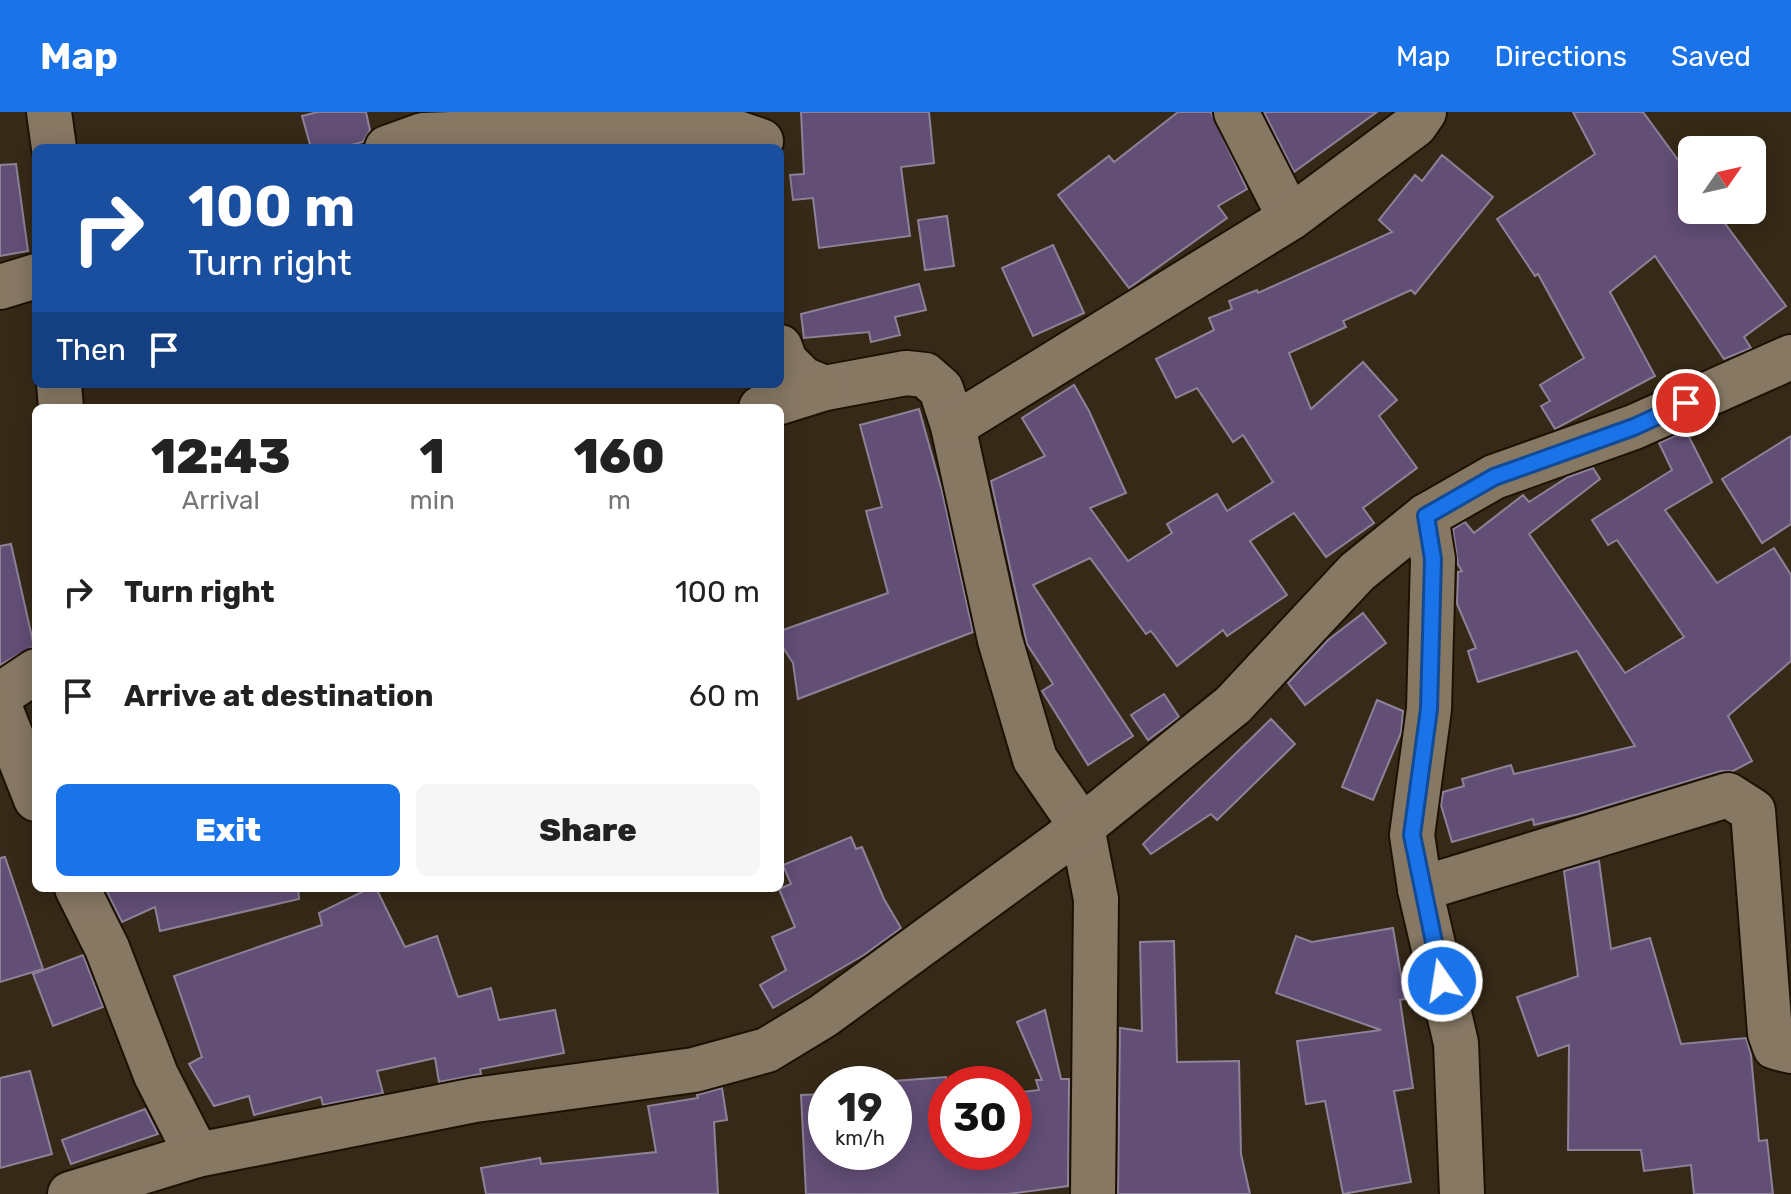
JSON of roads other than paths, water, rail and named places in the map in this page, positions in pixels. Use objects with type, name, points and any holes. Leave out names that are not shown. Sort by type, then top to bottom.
[{"type":"street","points":[[49,112],[53,144]]},
{"type":"street","points":[[1236,112],[1290,218]]},
{"type":"street","points":[[953,426],[1290,218],[1415,125],[1424,112]]},
{"type":"street","points":[[409,132],[714,125],[761,134]]},
{"type":"street","points":[[0,287],[32,277]]},
{"type":"street","points":[[70,1194],[197,1155],[475,1100],[694,1070],[767,1050],[823,1016],[1082,827],[1233,705],[1357,572],[1426,516],[1494,477],[1634,427],[1791,357]]},
{"type":"street","points":[[784,358],[803,379],[825,388]]},
{"type":"street","points":[[774,404],[825,388],[906,373],[925,375],[941,389],[953,426],[1000,640],[1035,759],[1082,827],[1096,899],[1093,1194]]},
{"type":"street","points":[[1426,516],[1433,559],[1429,709],[1412,835],[1420,889],[1456,1043],[1462,1194]]},
{"type":"street","points":[[0,695],[32,674]]},
{"type":"street","points":[[0,708],[32,789]]},
{"type":"street","points":[[1420,889],[1728,795],[1753,811],[1770,1033],[1775,1047],[1791,1051]]},
{"type":"street","points":[[79,892],[107,948],[156,1075],[197,1155]]}]
